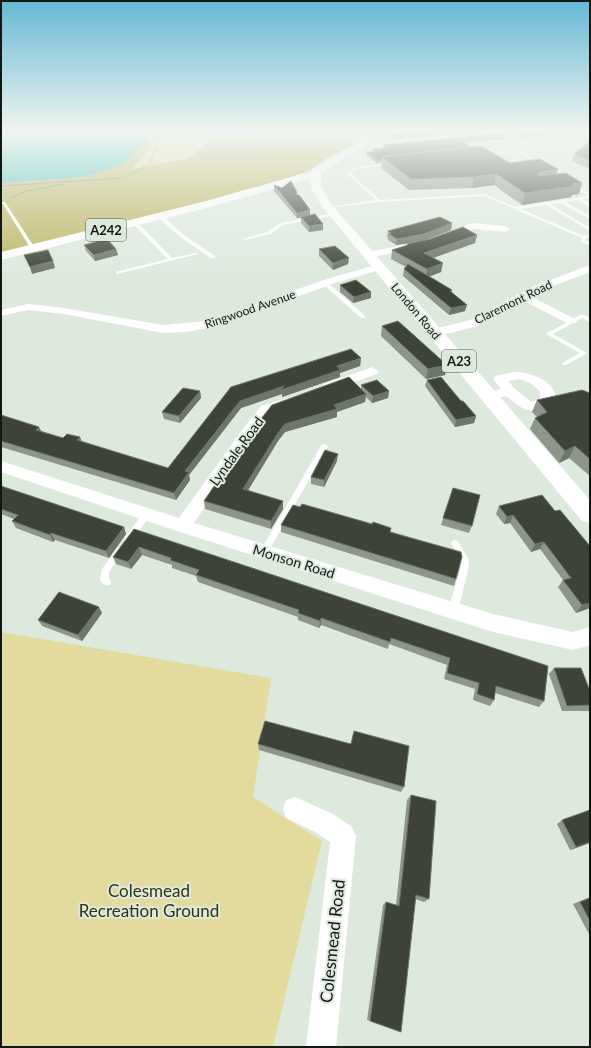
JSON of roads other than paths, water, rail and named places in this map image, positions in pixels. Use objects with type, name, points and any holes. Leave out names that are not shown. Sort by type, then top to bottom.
[{"type":"main road","name":"A242","points":[[1,256],[262,190],[290,181]]},
{"type":"main road","name":"London Road","points":[[314,181],[317,190],[331,211],[590,514]]},
{"type":"street","points":[[438,240],[472,226],[505,229]]},
{"type":"street","name":"Ringwood Avenue","points":[[1,313],[28,307],[64,311],[163,329],[209,324],[325,283],[373,261],[425,244]]},
{"type":"street","name":"Claremont Road","points":[[434,333],[474,323],[538,288],[590,268]]},
{"type":"street","points":[[524,297],[571,321]]},
{"type":"street","points":[[317,392],[372,372]]},
{"type":"street","points":[[489,396],[509,390]]},
{"type":"street","name":"Lyndale Road","points":[[183,526],[247,433],[266,409],[302,397]]},
{"type":"street","name":"Monson Road","points":[[1,466],[183,526],[493,624],[573,641],[590,636]]},
{"type":"street","name":"Colesmead Road","points":[[296,809],[324,823],[343,836],[320,1047]]},
{"type":"lane","points":[[357,181],[379,201]]},
{"type":"lane","points":[[562,181],[568,181],[590,196]]},
{"type":"lane","points":[[245,239],[269,233],[282,224],[331,211],[379,201],[490,195],[513,204],[522,203]]},
{"type":"lane","points":[[485,196],[584,237],[590,236]]},
{"type":"lane","points":[[515,208],[562,202],[590,196]]},
{"type":"lane","points":[[578,199],[590,206]]},
{"type":"lane","points":[[562,202],[590,218]]},
{"type":"lane","points":[[2,203],[33,248]]},
{"type":"lane","points":[[547,204],[590,230]]},
{"type":"lane","points":[[160,216],[182,236],[213,257]]},
{"type":"lane","points":[[134,222],[171,260]]},
{"type":"lane","points":[[584,237],[583,241],[590,244]]},
{"type":"lane","points":[[118,273],[196,254]]},
{"type":"lane","points":[[325,283],[363,317]]},
{"type":"lane","points":[[564,364],[584,353],[549,334],[582,316],[590,320]]},
{"type":"lane","points":[[264,552],[324,446]]},
{"type":"lane","points":[[107,582],[104,580],[105,571],[147,514]]},
{"type":"lane","points":[[453,611],[465,566],[464,558],[455,542]]},
{"type":"water","points":[[1,181],[30,181],[1,183]]},
{"type":"park label","name":"Colesmead Recreation Ground","points":[[149,900]]}]
